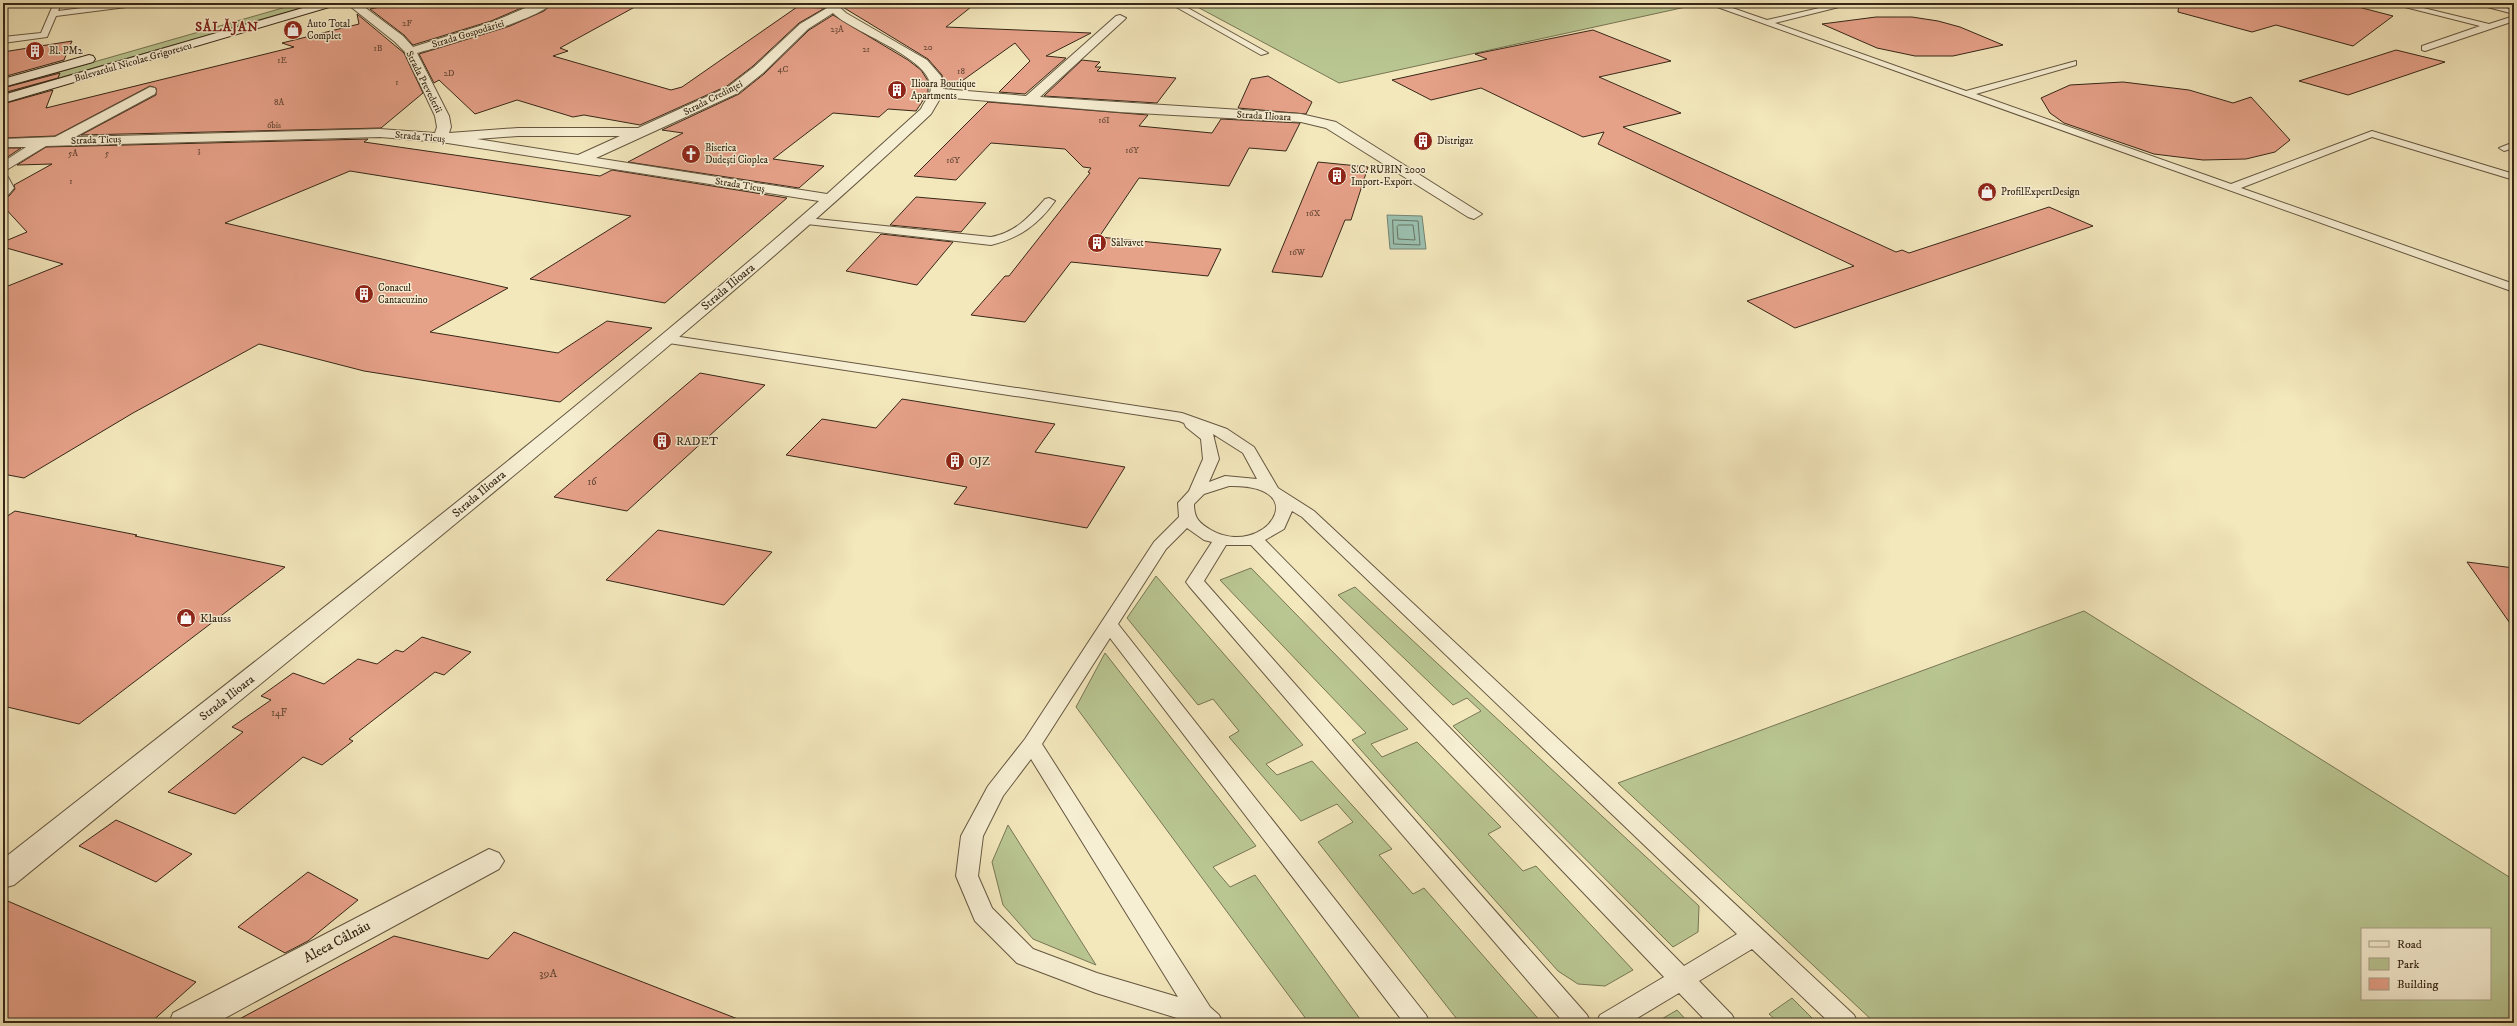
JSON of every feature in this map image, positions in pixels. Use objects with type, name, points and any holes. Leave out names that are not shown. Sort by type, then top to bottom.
[{"type":"street","points":[[270,8],[289,3]]},
{"type":"street","name":"Bulevardul Nicolae Grigorescu","points":[[3,99],[332,3]]},
{"type":"street","name":"Strada Prevederii","points":[[352,3],[399,39],[410,51],[442,116],[444,127],[441,138]]},
{"type":"street","name":"Strada Gospodăriei","points":[[410,51],[487,29],[511,20],[546,3]]},
{"type":"street","points":[[831,6],[855,25],[920,60],[935,75],[938,83],[938,93]]},
{"type":"street","name":"Strada Credinței","points":[[579,160],[714,100],[744,83],[806,23],[831,6]]},
{"type":"street","points":[[1028,101],[1120,18]]},
{"type":"street","name":"Bulevardul Nicolae Grigorescu","points":[[3,83],[101,55]]},
{"type":"street","points":[[3,168],[50,141],[150,91]]},
{"type":"street","name":"Strada Ilioara","points":[[7,868],[385,572],[667,339],[832,199],[926,111],[938,93],[1028,101],[1318,120],[1331,125],[1474,214]]},
{"type":"street","name":"Strada Credinței","points":[[441,138],[518,132],[640,132]]},
{"type":"street","name":"Strada Ticuș","points":[[3,143],[380,133],[441,138],[832,199]]},
{"type":"street","points":[[3,180],[6,188],[3,192]]},
{"type":"street","name":"Aleea Câlnău","points":[[185,1023],[489,861]]},
{"type":"lane","points":[[3,40],[44,35],[58,3]]},
{"type":"lane","points":[[53,14],[142,3]]},
{"type":"lane","points":[[1173,3],[1264,53]]},
{"type":"lane","points":[[1710,3],[2514,288]]},
{"type":"lane","points":[[1766,23],[1851,3]]},
{"type":"lane","points":[[2393,3],[2489,26]]},
{"type":"lane","points":[[2476,3],[2514,12]]},
{"type":"lane","points":[[2425,48],[2514,18]]},
{"type":"lane","points":[[1966,94],[2073,63]]},
{"type":"lane","points":[[2231,188],[2372,134],[2514,177]]},
{"type":"lane","points":[[2504,148],[2514,145]]},
{"type":"lane","points":[[807,221],[991,241],[1018,234],[1029,224],[1049,200]]},
{"type":"lane","points":[[667,339],[1182,417],[1222,432],[1249,450],[1276,493],[1285,507],[1284,516],[1278,526],[1268,533],[1254,538],[1221,540],[1193,528],[1186,519],[1184,509],[1188,499],[1197,491],[1226,481],[1257,483],[1276,493],[1308,514],[1846,1023]]},
{"type":"lane","points":[[1182,417],[1208,437],[1211,459],[1197,491]]},
{"type":"lane","points":[[1186,519],[1160,546],[1110,626],[1032,744],[995,791],[972,836],[967,876],[983,914],[1025,956],[1096,983],[1206,1019]]},
{"type":"lane","points":[[1254,538],[1724,1023]]},
{"type":"lane","points":[[1221,540],[1195,582],[1579,1023]]},
{"type":"lane","points":[[1110,626],[1418,1023]]},
{"type":"lane","points":[[1032,744],[1206,1019]]},
{"type":"lane","points":[[1608,1023],[1754,936]]},
{"type":"green space","points":[[1190,3],[1690,3],[1695,5],[1339,83]]},
{"type":"green space","points":[[286,7],[295,7],[299,9],[3,94],[3,88]]},
{"type":"green space","points":[[1251,568],[1408,729],[1371,744],[1382,757],[1417,742],[1501,827],[1488,834],[1523,871],[1536,866],[1633,970],[1605,986],[1578,984],[1558,971],[1352,740],[1366,733],[1220,580]]},
{"type":"green space","points":[[1156,576],[1303,745],[1266,764],[1277,775],[1312,761],[1392,849],[1379,855],[1413,894],[1424,888],[1542,1023],[1460,1023],[1318,842],[1353,822],[1337,804],[1301,821],[1229,737],[1239,731],[1213,699],[1198,705],[1127,618]]},
{"type":"green space","points":[[1355,587],[1699,906],[1698,932],[1673,947],[1453,726],[1481,711],[1467,698],[1453,705],[1338,595]]},
{"type":"green space","points":[[2084,611],[2514,880],[2514,1023],[1875,1023],[1618,783]]},
{"type":"green space","points":[[1105,653],[1256,846],[1213,867],[1230,887],[1255,875],[1363,1023],[1309,1023],[1076,707]]},
{"type":"green space","points":[[1008,825],[1096,965],[1033,939],[1003,905],[992,862]]},
{"type":"green space","points":[[1792,998],[1817,1023],[1779,1023],[1769,1014]]},
{"type":"green space","points":[[1677,1010],[1689,1023],[1655,1023]]},
{"type":"water","points":[[1387,215],[1422,216],[1426,249],[1390,249]]},
{"type":"building","points":[[399,3],[533,3],[491,21],[413,45],[404,35],[370,9]]},
{"type":"building","points":[[553,3],[642,3],[560,48],[568,51],[553,56],[671,90],[682,87],[797,7],[825,8],[799,23],[753,66],[727,86],[640,125],[584,115],[573,117],[517,100],[475,114],[439,80],[434,83],[419,54],[510,26],[544,11]]},
{"type":"building","points":[[2179,3],[2343,3],[2393,16],[2353,46],[2276,25],[2252,32],[2178,12]]},
{"type":"building","points":[[841,6],[971,7],[946,27],[1091,33],[1046,56],[1066,58],[1025,94],[999,92],[1030,61],[1015,43],[952,88],[944,88],[942,75],[928,59]]},
{"type":"building","points":[[357,14],[404,53],[423,93],[381,128],[81,135],[156,95],[156,88],[150,86],[55,136],[3,138],[3,104],[53,90],[46,108],[294,47],[282,43],[359,24]]},
{"type":"building","points":[[833,15],[908,60],[921,70],[928,81],[928,93],[916,111],[888,109],[879,117],[833,113],[773,159],[824,166],[799,188],[628,162],[683,133],[662,130],[739,94],[764,74],[809,30]]},
{"type":"building","points":[[1876,17],[1912,17],[1938,21],[1960,27],[2003,45],[1953,56],[1915,56],[1877,48],[1822,24]]},
{"type":"building","points":[[1593,30],[1671,61],[1599,77],[1681,113],[1623,127],[1896,252],[1902,250],[1909,253],[2049,207],[2093,226],[1795,328],[1747,301],[1854,266],[1598,144],[1604,132],[1583,137],[1481,88],[1431,100],[1392,80],[1487,59],[1475,54]]},
{"type":"building","points":[[72,41],[64,60],[3,77],[3,52]]},
{"type":"building","points":[[2396,50],[2445,62],[2348,95],[2299,81]]},
{"type":"building","points":[[1082,60],[1100,62],[1095,67],[1101,67],[1097,71],[1176,78],[1157,103],[1044,96]]},
{"type":"building","points":[[60,73],[58,78],[3,93],[3,88]]},
{"type":"building","points":[[1268,76],[1312,102],[1306,114],[1238,108],[1251,79]]},
{"type":"building","points":[[2123,82],[2189,90],[2233,103],[2251,97],[2290,140],[2275,152],[2246,159],[2203,160],[2154,154],[2064,123],[2050,113],[2041,98],[2070,85]]},
{"type":"building","points":[[988,102],[1148,115],[1139,126],[1212,133],[1221,119],[1300,123],[1286,151],[1249,148],[1229,186],[1139,178],[1099,237],[1221,249],[1208,276],[1071,262],[1025,322],[971,315],[1005,276],[1009,276],[1090,173],[1088,172],[1091,168],[1083,167],[1065,149],[991,143],[956,180],[914,176]]},
{"type":"building","points":[[368,139],[364,142],[600,176],[612,170],[787,198],[665,303],[530,279],[631,216],[350,171],[225,223],[508,288],[430,332],[558,353],[607,321],[652,328],[560,402],[364,371],[259,344],[133,413],[24,478],[3,474],[3,288],[63,264],[3,247],[3,242],[27,232],[3,206],[3,198],[9,196],[15,189],[14,185],[52,164],[17,165],[46,147]]},
{"type":"building","points":[[3,148],[21,148],[3,160]]},
{"type":"building","points":[[1318,162],[1368,167],[1351,220],[1345,220],[1322,277],[1272,272]]},
{"type":"building","points":[[916,197],[986,203],[961,232],[890,225]]},
{"type":"building","points":[[881,234],[953,242],[917,285],[846,271]]},
{"type":"building","name":"RADET","points":[[700,373],[765,385],[627,511],[554,497]]},
{"type":"building","name":"OJZ","points":[[902,399],[1055,424],[1035,452],[1125,467],[1087,528],[954,504],[967,487],[786,455],[822,419],[876,428]]},
{"type":"building","points":[[15,511],[137,535],[135,536],[285,567],[79,724],[3,706],[3,519]]},
{"type":"building","points":[[658,530],[772,552],[724,605],[606,580]]},
{"type":"building","points":[[2467,562],[2514,568],[2514,629]]},
{"type":"building","points":[[422,637],[471,652],[444,675],[435,672],[349,739],[353,741],[322,765],[303,757],[235,814],[168,792],[243,732],[232,727],[271,700],[261,696],[293,673],[324,684],[358,659],[377,664],[396,650],[403,652]]},
{"type":"building","points":[[116,820],[192,854],[156,882],[79,846]]},
{"type":"building","points":[[308,872],[358,900],[308,941],[285,953],[238,927]]},
{"type":"building","points":[[3,899],[196,982],[150,1023],[3,1023]]},
{"type":"building","points":[[514,932],[743,1021],[743,1023],[232,1023],[394,936],[488,959]]},
{"type":"place","name":"Auto Total Complet","points":[[293,30]]},
{"type":"place","name":"Bl. PM2","points":[[35,51]]},
{"type":"place","name":"Ilioara Boutique Apartments","points":[[897,90]]},
{"type":"place","name":"Distrigaz","points":[[1423,141]]},
{"type":"place","name":"Biserica Dudești Cioplea","points":[[691,154]]},
{"type":"place","name":"S.C. RUBIN 2000 Import-Export","points":[[1337,176]]},
{"type":"place","name":"ProfilExpertDesign","points":[[1987,192]]},
{"type":"place","name":"Salvavet","points":[[1097,243]]},
{"type":"place","name":"Conacul Cantacuzino","points":[[364,294]]},
{"type":"place","name":"RADET","points":[[662,441]]},
{"type":"place","name":"OJZ","points":[[955,461]]},
{"type":"place","name":"Klauss","points":[[186,618]]},
{"type":"district","name":"SĂLĂJAN","points":[[227,27]]}]
